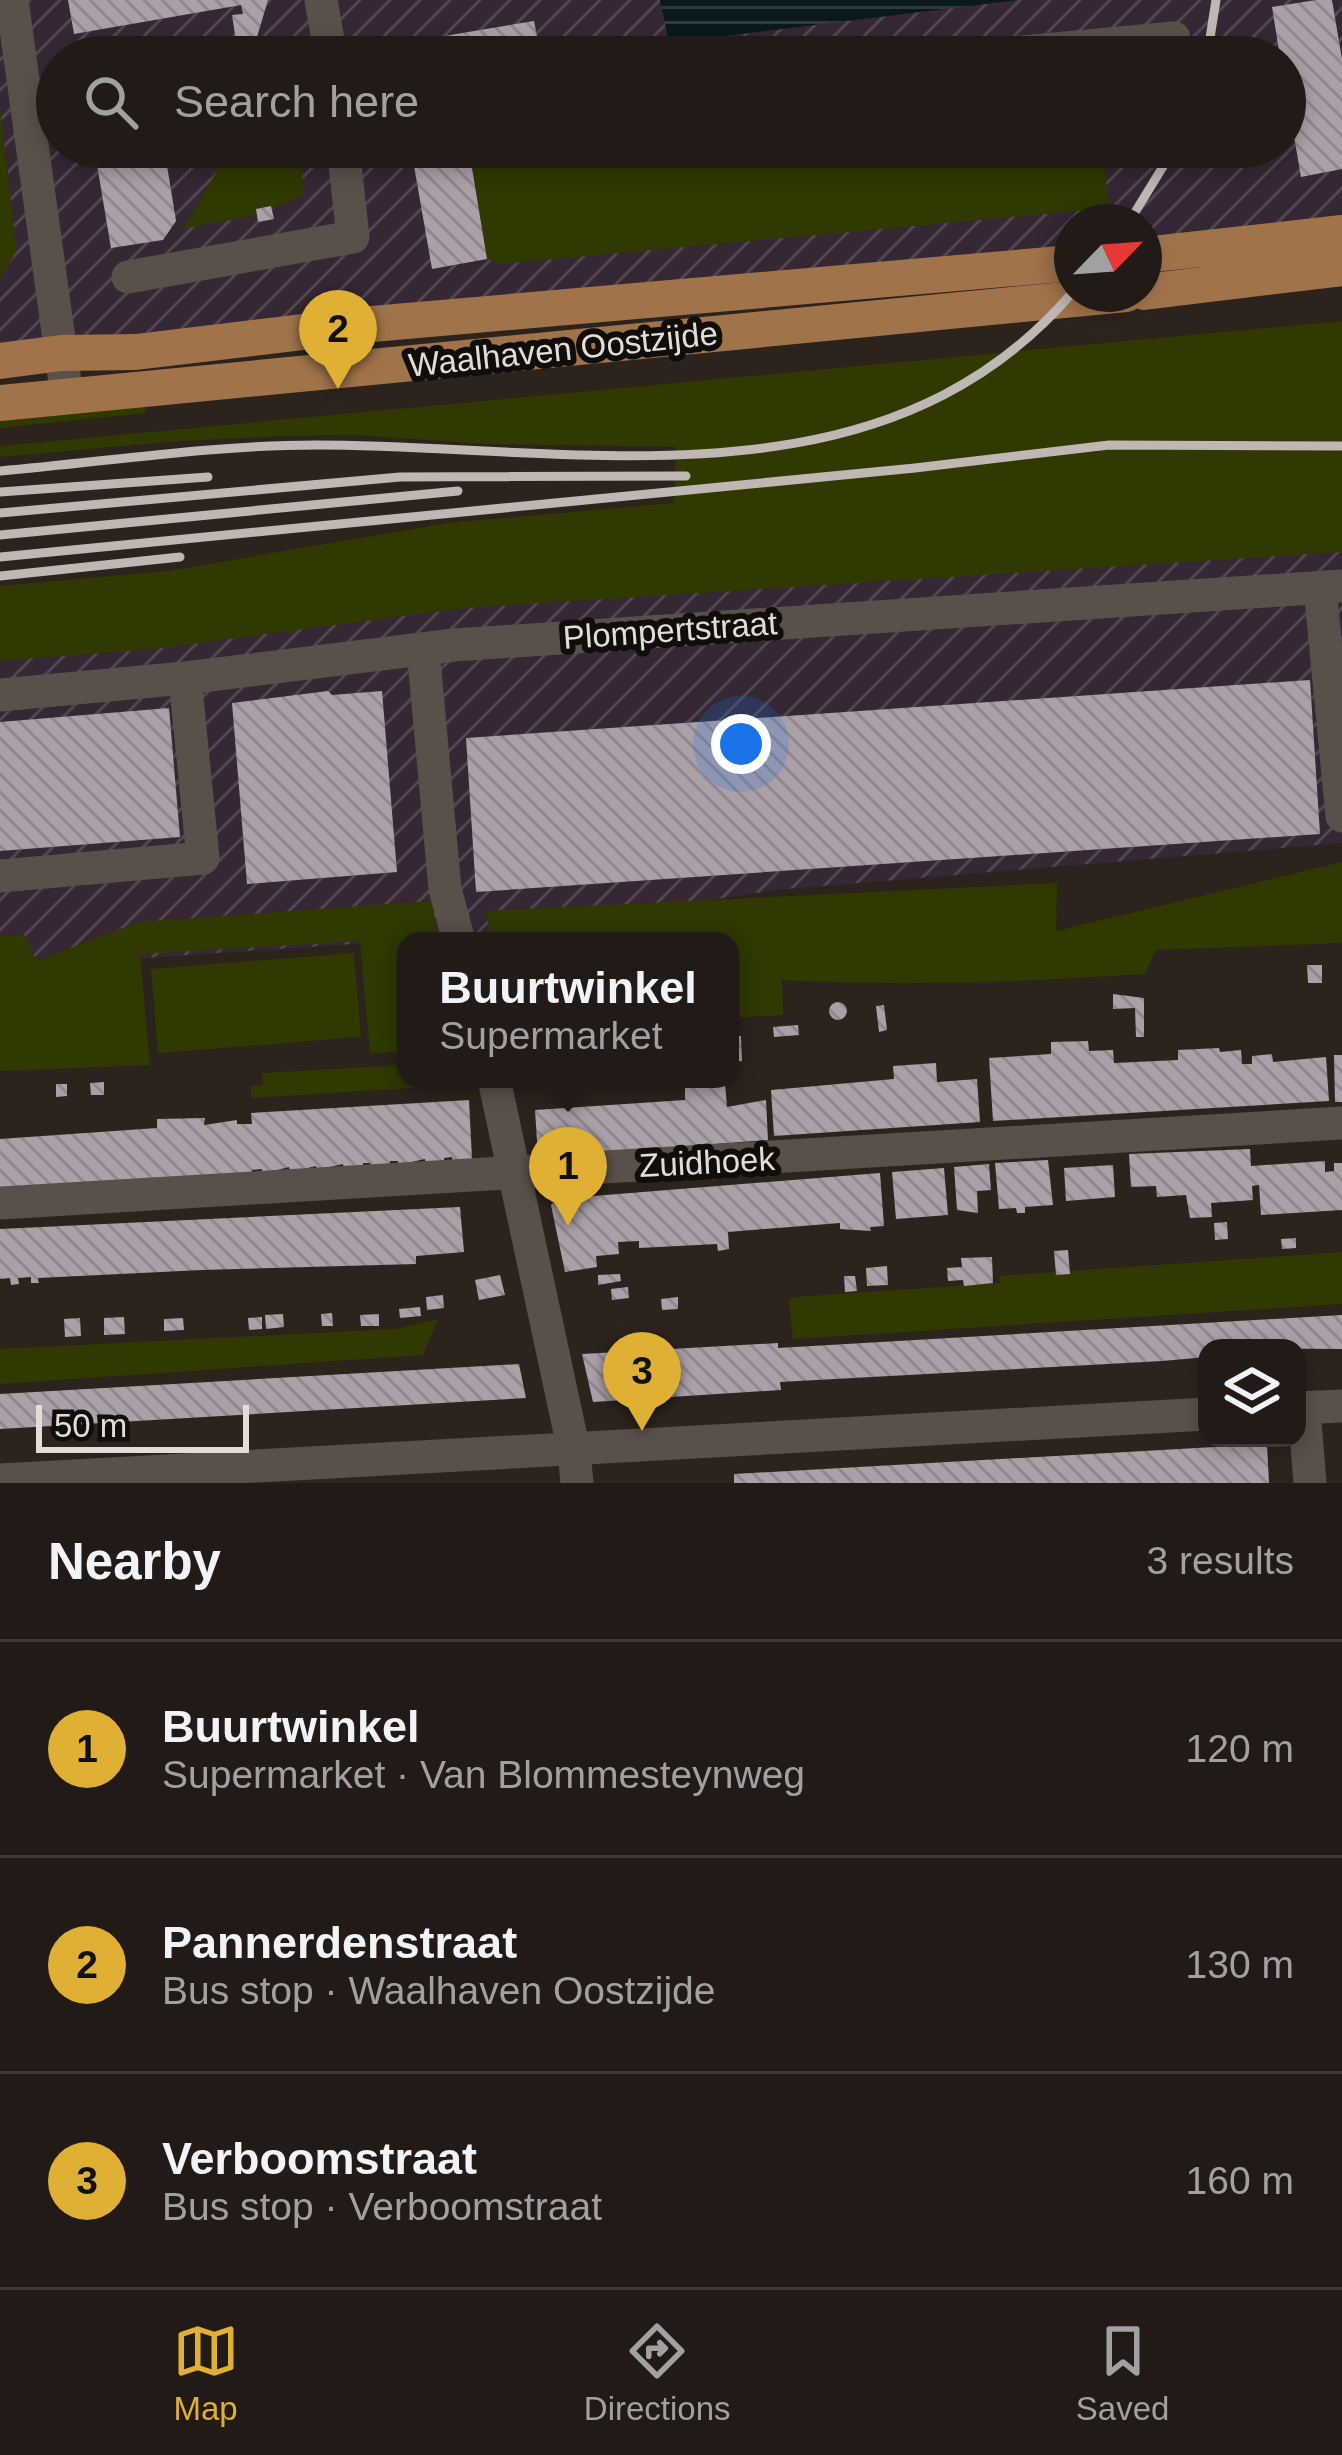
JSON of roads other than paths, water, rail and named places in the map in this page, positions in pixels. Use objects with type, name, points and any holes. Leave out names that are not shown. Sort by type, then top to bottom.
[{"type":"main road","points":[[1162,253],[1342,233]]},
{"type":"main road","name":"Waalhaven Oostzijde","points":[[0,361],[1054,265]]},
{"type":"main road","points":[[1162,290],[1342,268]]},
{"type":"main road","name":"Waalhaven Oostzijde","points":[[0,404],[1054,301]]},
{"type":"street","points":[[12,0],[67,397]]},
{"type":"street","points":[[321,0],[327,36]]},
{"type":"street","points":[[128,277],[353,237],[345,168]]},
{"type":"street","points":[[1331,587],[1342,817]]},
{"type":"street","name":"Plompertstraat","points":[[0,695],[423,649],[1331,587]]},
{"type":"street","points":[[423,649],[445,889],[457,932]]},
{"type":"street","points":[[0,876],[203,858],[184,678]]},
{"type":"street","points":[[496,1088],[576,1467]]},
{"type":"street","name":"Zuidhoek","points":[[0,1203],[1342,1124]]},
{"type":"street","points":[[1306,1408],[1342,1406]]},
{"type":"street","points":[[0,1480],[576,1467],[1198,1415]]},
{"type":"street","points":[[1305,1447],[1310,1483]]},
{"type":"railway","points":[[1210,36],[1216,0]]},
{"type":"railway","points":[[1140,204],[1162,168]]},
{"type":"railway","points":[[0,471],[277,446],[618,456],[718,453],[816,439],[909,411],[995,364],[1054,310]]},
{"type":"railway","points":[[0,557],[1109,445],[1342,446]]},
{"type":"railway","points":[[0,513],[400,477],[686,476]]},
{"type":"railway","points":[[0,492],[208,477]]},
{"type":"railway","points":[[0,535],[458,491]]},
{"type":"railway","points":[[0,576],[180,557]]},
{"type":"place","name":"Pannerdenstraat","points":[[338,389]]},
{"type":"place","name":"Buurtwinkel","points":[[568,1226]]},
{"type":"place","name":"Verboomstraat","points":[[642,1431]]}]
